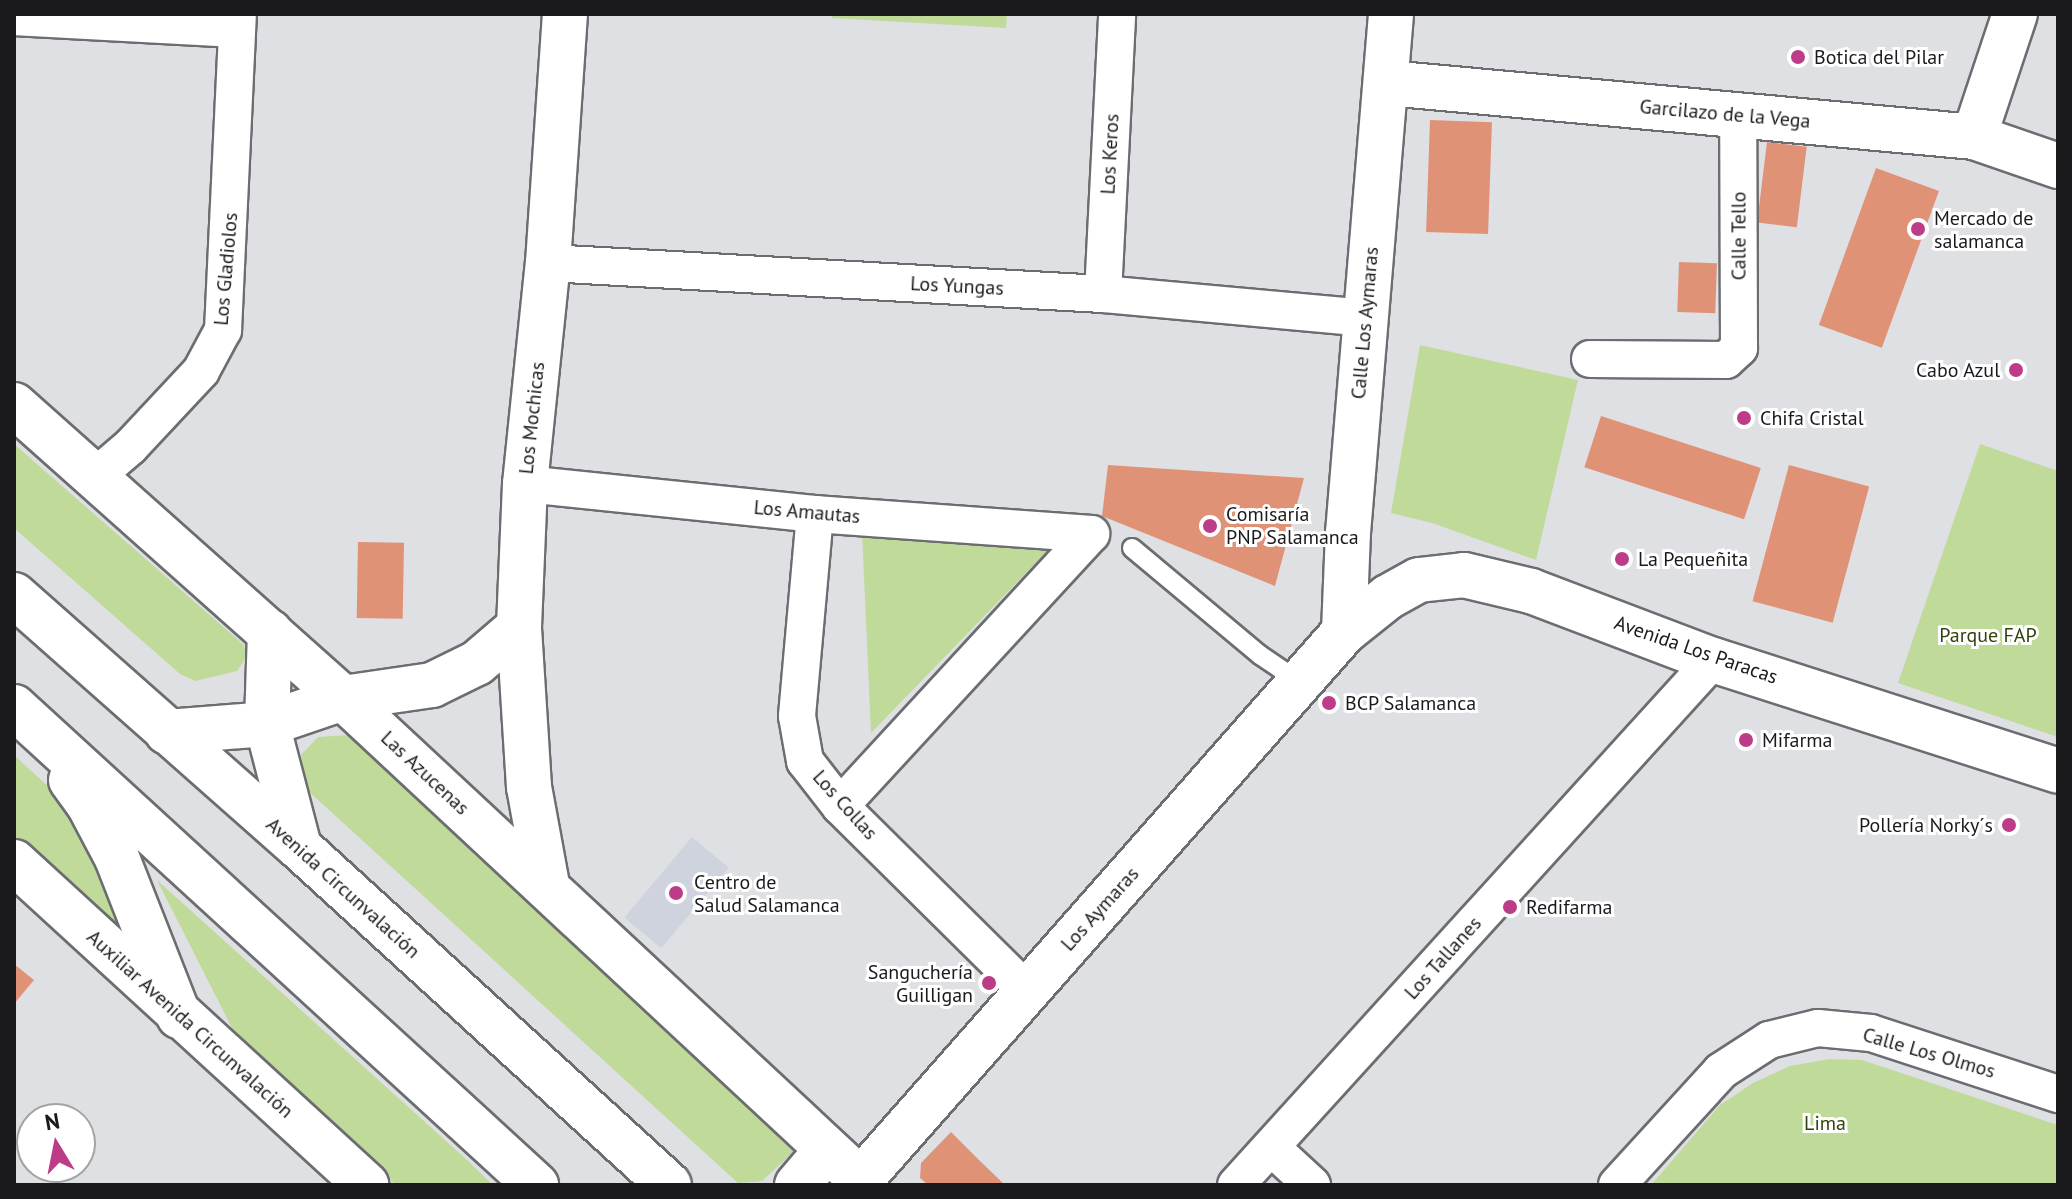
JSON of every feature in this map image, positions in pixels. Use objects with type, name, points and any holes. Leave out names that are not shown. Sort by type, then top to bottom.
[{"type":"main road","name":"Los Mochicas","points":[[547,885],[529,787],[519,627],[525,484],[548,263],[565,14]]},
{"type":"main road","name":"Calle Los Aymaras","points":[[1344,632],[1348,533],[1388,83],[1391,14]]},
{"type":"main road","points":[[1974,137],[2015,14]]},
{"type":"main road","name":"Garcilazo de la Vega","points":[[1388,83],[1974,137],[2058,166]]},
{"type":"main road","name":"Las Azucenas","points":[[14,405],[270,632],[547,885],[861,1183]]},
{"type":"main road","name":"Avenida Los Paracas","points":[[1344,632],[1388,597],[1419,580],[1464,575],[1531,591],[1713,660],[2058,771]]},
{"type":"main road","name":"Avenida Circunvalación","points":[[14,595],[299,847],[669,1185]]},
{"type":"main road","points":[[167,732],[267,724],[343,698],[432,685],[477,663],[519,627]]},
{"type":"main road","points":[[270,632],[267,724],[299,847]]},
{"type":"main road","name":"Los Aymaras","points":[[861,1183],[1344,632]]},
{"type":"main road","points":[[21,714],[88,803],[117,858],[179,1016]]},
{"type":"main road","points":[[21,714],[536,1185]]},
{"type":"main road","name":"Auxiliar Avenida Circunvalación","points":[[14,862],[367,1185]]},
{"type":"main road","points":[[797,1185],[827,1150]]},
{"type":"street","name":"Los Keros","points":[[1103,294],[1111,16]]},
{"type":"street","points":[[14,17],[238,21]]},
{"type":"street","name":"Los Gladiolos","points":[[96,476],[130,447],[201,371],[223,330],[238,21]]},
{"type":"street","name":"Calle Tello","points":[[1590,359],[1726,360],[1739,348],[1738,115]]},
{"type":"street","name":"Los Yungas","points":[[548,263],[1103,294],[1365,318]]},
{"type":"street","name":"Los Amautas","points":[[525,484],[815,514],[1091,534],[840,806]]},
{"type":"street","name":"Los Collas","points":[[815,514],[797,716],[805,761],[840,806],[1027,991]]},
{"type":"street","name":"Los Tallanes","points":[[1236,1185],[1713,660]]},
{"type":"street","name":"Calle Los Olmos","points":[[1617,1185],[1721,1071],[1769,1040],[1818,1028],[1871,1033],[2058,1094]]},
{"type":"street","points":[[1271,1147],[1312,1185]]},
{"type":"lane","points":[[1132,548],[1260,655],[1300,682]]},
{"type":"shaded area","name":"Centro de Salud Salamanca","points":[[692,837],[729,868],[661,948],[625,917]]},
{"type":"green space","points":[[832,14],[1007,14],[1006,28],[832,18]]},
{"type":"green space","points":[[1420,345],[1578,380],[1536,560],[1432,523],[1391,513]]},
{"type":"green space","points":[[14,444],[244,645],[246,658],[237,671],[195,681],[180,674],[14,528]]},
{"type":"green space","name":"Parque FAP","points":[[1980,444],[2058,471],[2058,737],[1898,683]]},
{"type":"green space","points":[[862,532],[1057,541],[871,733]]},
{"type":"green space","points":[[350,735],[800,1146],[762,1181],[738,1183],[306,789],[301,755],[318,737]]},
{"type":"green space","points":[[14,755],[75,811],[160,977],[14,840]]},
{"type":"green space","points":[[157,880],[493,1185],[396,1185],[238,1040]]},
{"type":"green space","name":"Lima","points":[[1829,1059],[1862,1060],[2058,1125],[2058,1185],[1651,1185],[1720,1105],[1753,1083],[1790,1066]]},
{"type":"building","points":[[1430,120],[1492,122],[1488,234],[1426,232]]},
{"type":"building","points":[[1767,142],[1807,147],[1797,227],[1757,222]]},
{"type":"building","points":[[1876,168],[1939,191],[1882,348],[1819,325]]},
{"type":"building","points":[[1679,262],[1717,263],[1715,313],[1677,312]]},
{"type":"building","points":[[1601,416],[1761,468],[1744,519],[1584,467]]},
{"type":"building","name":"Comisaría PNP Salamanca","points":[[1108,465],[1304,478],[1275,586],[1102,516]]},
{"type":"building","points":[[1789,465],[1869,486],[1833,623],[1753,601]]},
{"type":"building","points":[[358,542],[404,543],[403,619],[357,618]]},
{"type":"building","points":[[14,964],[34,980],[14,1004]]},
{"type":"building","points":[[951,1132],[1005,1185],[928,1185],[920,1178],[921,1163]]},
{"type":"place","name":"Botica del Pilar","points":[[1798,57]]},
{"type":"place","name":"Mercado de salamanca","points":[[1918,229]]},
{"type":"place","name":"Cabo Azul","points":[[2016,370]]},
{"type":"place","name":"Chifa Cristal","points":[[1744,418]]},
{"type":"place","name":"Comisaría PNP Salamanca","points":[[1210,526]]},
{"type":"place","name":"La Pequeñita","points":[[1622,559]]},
{"type":"place","name":"BCP Salamanca","points":[[1329,703]]},
{"type":"place","name":"Mifarma","points":[[1746,740]]},
{"type":"place","name":"Pollería Norky´s","points":[[2009,825]]},
{"type":"place","name":"Centro de Salud Salamanca","points":[[676,893]]},
{"type":"place","name":"Redifarma","points":[[1510,907]]},
{"type":"place","name":"Sanguchería Guilligan","points":[[989,983]]}]
